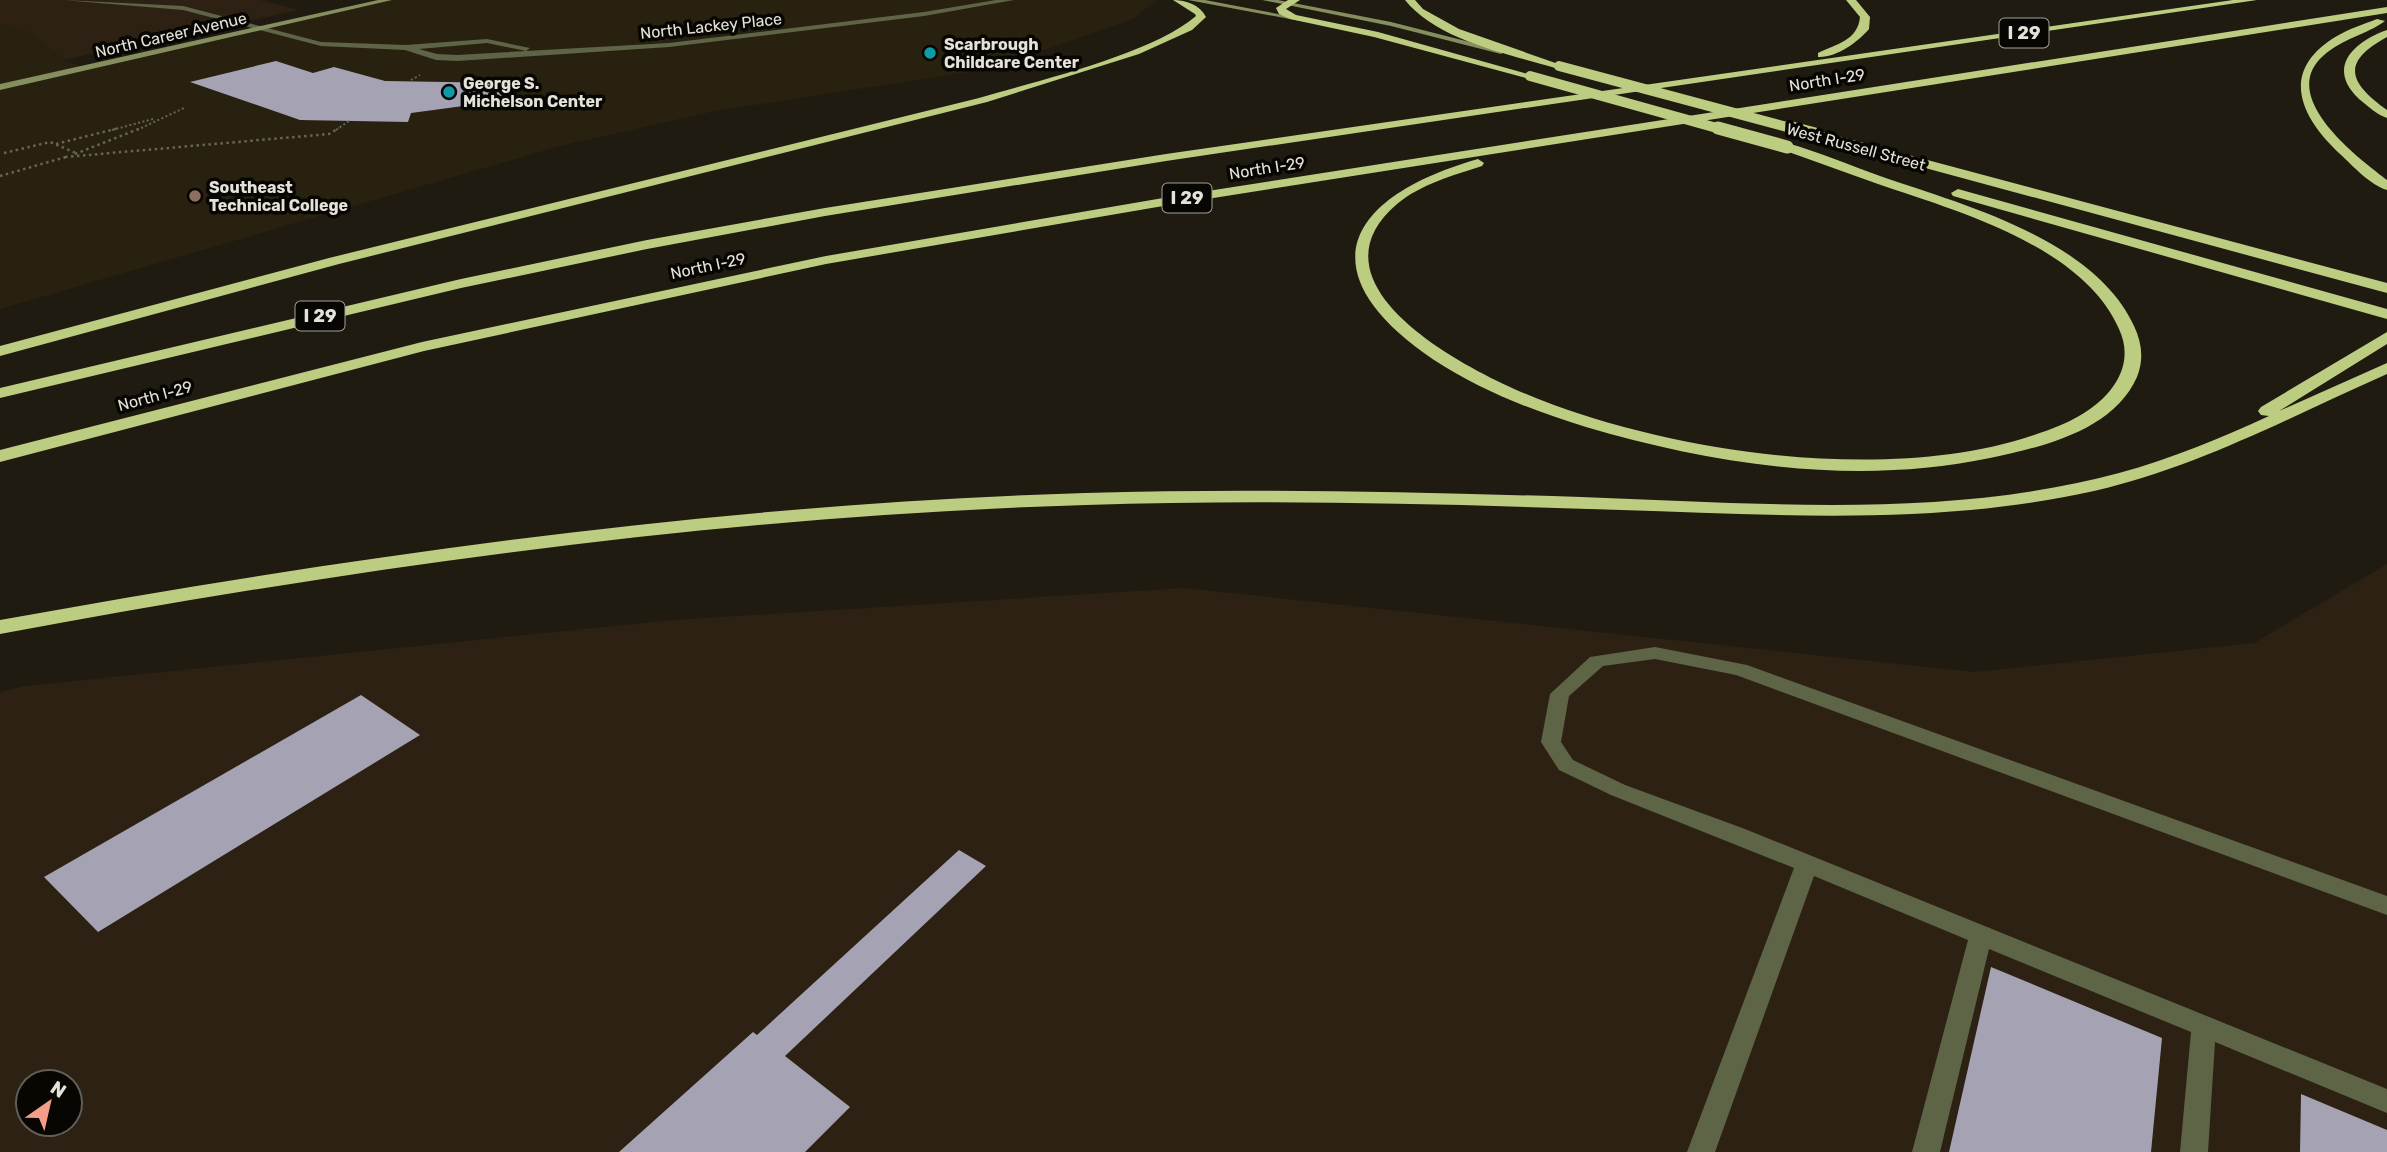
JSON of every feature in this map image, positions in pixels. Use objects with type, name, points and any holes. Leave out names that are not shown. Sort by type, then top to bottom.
[{"type":"highway","points":[[0,351],[320,265],[1033,86],[1158,42],[1197,23],[1199,12],[1178,0]]},
{"type":"highway","name":"West Russell Street","points":[[1410,0],[1420,12],[1447,27],[1559,66],[2387,288]]},
{"type":"highway","points":[[1797,66],[1854,40],[1864,29],[1865,17],[1851,0]]},
{"type":"highway","name":"North I-29","points":[[0,393],[337,312],[642,245],[737,228],[993,184],[2252,0]]},
{"type":"highway","name":"West Russell Street","points":[[1291,2],[1281,8],[1287,15],[1409,43],[2387,314]]},
{"type":"highway","name":"North I-29","points":[[0,456],[422,347],[719,281],[985,231],[2387,10]]},
{"type":"highway","points":[[2387,18],[2347,33],[2321,50],[2311,61],[2304,76],[2303,94],[2318,124],[2337,146],[2387,186]]},
{"type":"highway","points":[[2387,33],[2361,47],[2351,56],[2347,69],[2349,78],[2357,89],[2387,115]]},
{"type":"highway","points":[[1646,125],[1598,142],[1483,161],[1412,188],[1376,216],[1366,233],[1361,251],[1362,268],[1371,292],[1389,316],[1413,338],[1445,360],[1536,404],[1639,436],[1756,457],[1881,463],[1940,460],[1998,452],[2043,440],[2079,425],[2109,405],[2127,382],[2134,360],[2132,339],[2123,316],[2106,295],[2060,257],[2033,240],[1969,210],[1787,147]]},
{"type":"highway","points":[[2206,449],[2387,337]]},
{"type":"highway","points":[[0,627],[405,559],[792,515],[978,503],[1206,496],[1875,511],[1957,507],[2028,499],[2099,485],[2166,465],[2254,430],[2387,368]]},
{"type":"street","name":"North Lackey Place","points":[[67,0],[167,6],[321,44],[406,48],[487,41],[545,51]]},
{"type":"street","name":"North Career Avenue","points":[[0,79],[359,0]]},
{"type":"street","name":"North Career Avenue","points":[[0,87],[388,0]]},
{"type":"street","name":"North Lackey Place","points":[[961,9],[991,0]]},
{"type":"street","name":"North Lackey Place","points":[[406,48],[436,57],[457,58],[681,44],[961,9],[1010,0]]},
{"type":"street","points":[[1192,0],[1314,22]]},
{"type":"street","points":[[1266,0],[1291,2],[1400,26],[1559,66]]},
{"type":"street","points":[[2387,905],[1741,668],[1655,653],[1597,661],[1560,694],[1551,742],[1566,765],[1618,790],[1807,864],[2387,1101]]},
{"type":"street","points":[[1701,1152],[1807,864]]},
{"type":"street","points":[[1926,1152],[1981,935]]},
{"type":"street","points":[[2194,1152],[2204,1027]]},
{"type":"path","points":[[0,176],[103,145],[184,108]]},
{"type":"path","points":[[56,144],[168,115]]},
{"type":"path","points":[[65,157],[329,134],[349,121]]},
{"type":"path","points":[[4,153],[50,142],[76,153]]},
{"type":"shaded area","points":[[0,0],[260,0],[300,10],[63,60],[31,34],[0,24]]},
{"type":"shaded area","name":"Southeast Technical College","points":[[390,0],[1157,0],[1133,19],[989,69],[715,111],[560,146],[0,309],[0,24],[31,34],[63,60],[85,68]]},
{"type":"shaded area","points":[[2387,564],[2387,1152],[0,1152],[0,692],[25,686],[673,620],[1184,588],[1974,672],[2254,643]]},
{"type":"building","name":"George S. Michelson Center","points":[[276,61],[313,73],[334,67],[385,81],[507,83],[508,100],[411,113],[408,122],[300,120],[190,82]]},
{"type":"building","points":[[361,695],[420,735],[98,932],[44,877]]},
{"type":"building","points":[[959,850],[986,866],[785,1056],[850,1107],[805,1152],[619,1152],[753,1032],[757,1035]]},
{"type":"building","points":[[1991,967],[2162,1038],[2151,1152],[1949,1152]]},
{"type":"building","points":[[2301,1094],[2387,1130],[2387,1152],[2300,1152]]},
{"type":"place","name":"Scarbrough Childcare Center","points":[[930,53]]},
{"type":"place","name":"George S. Michelson Center","points":[[449,92]]},
{"type":"place","name":"Southeast Technical College","points":[[195,196]]}]
